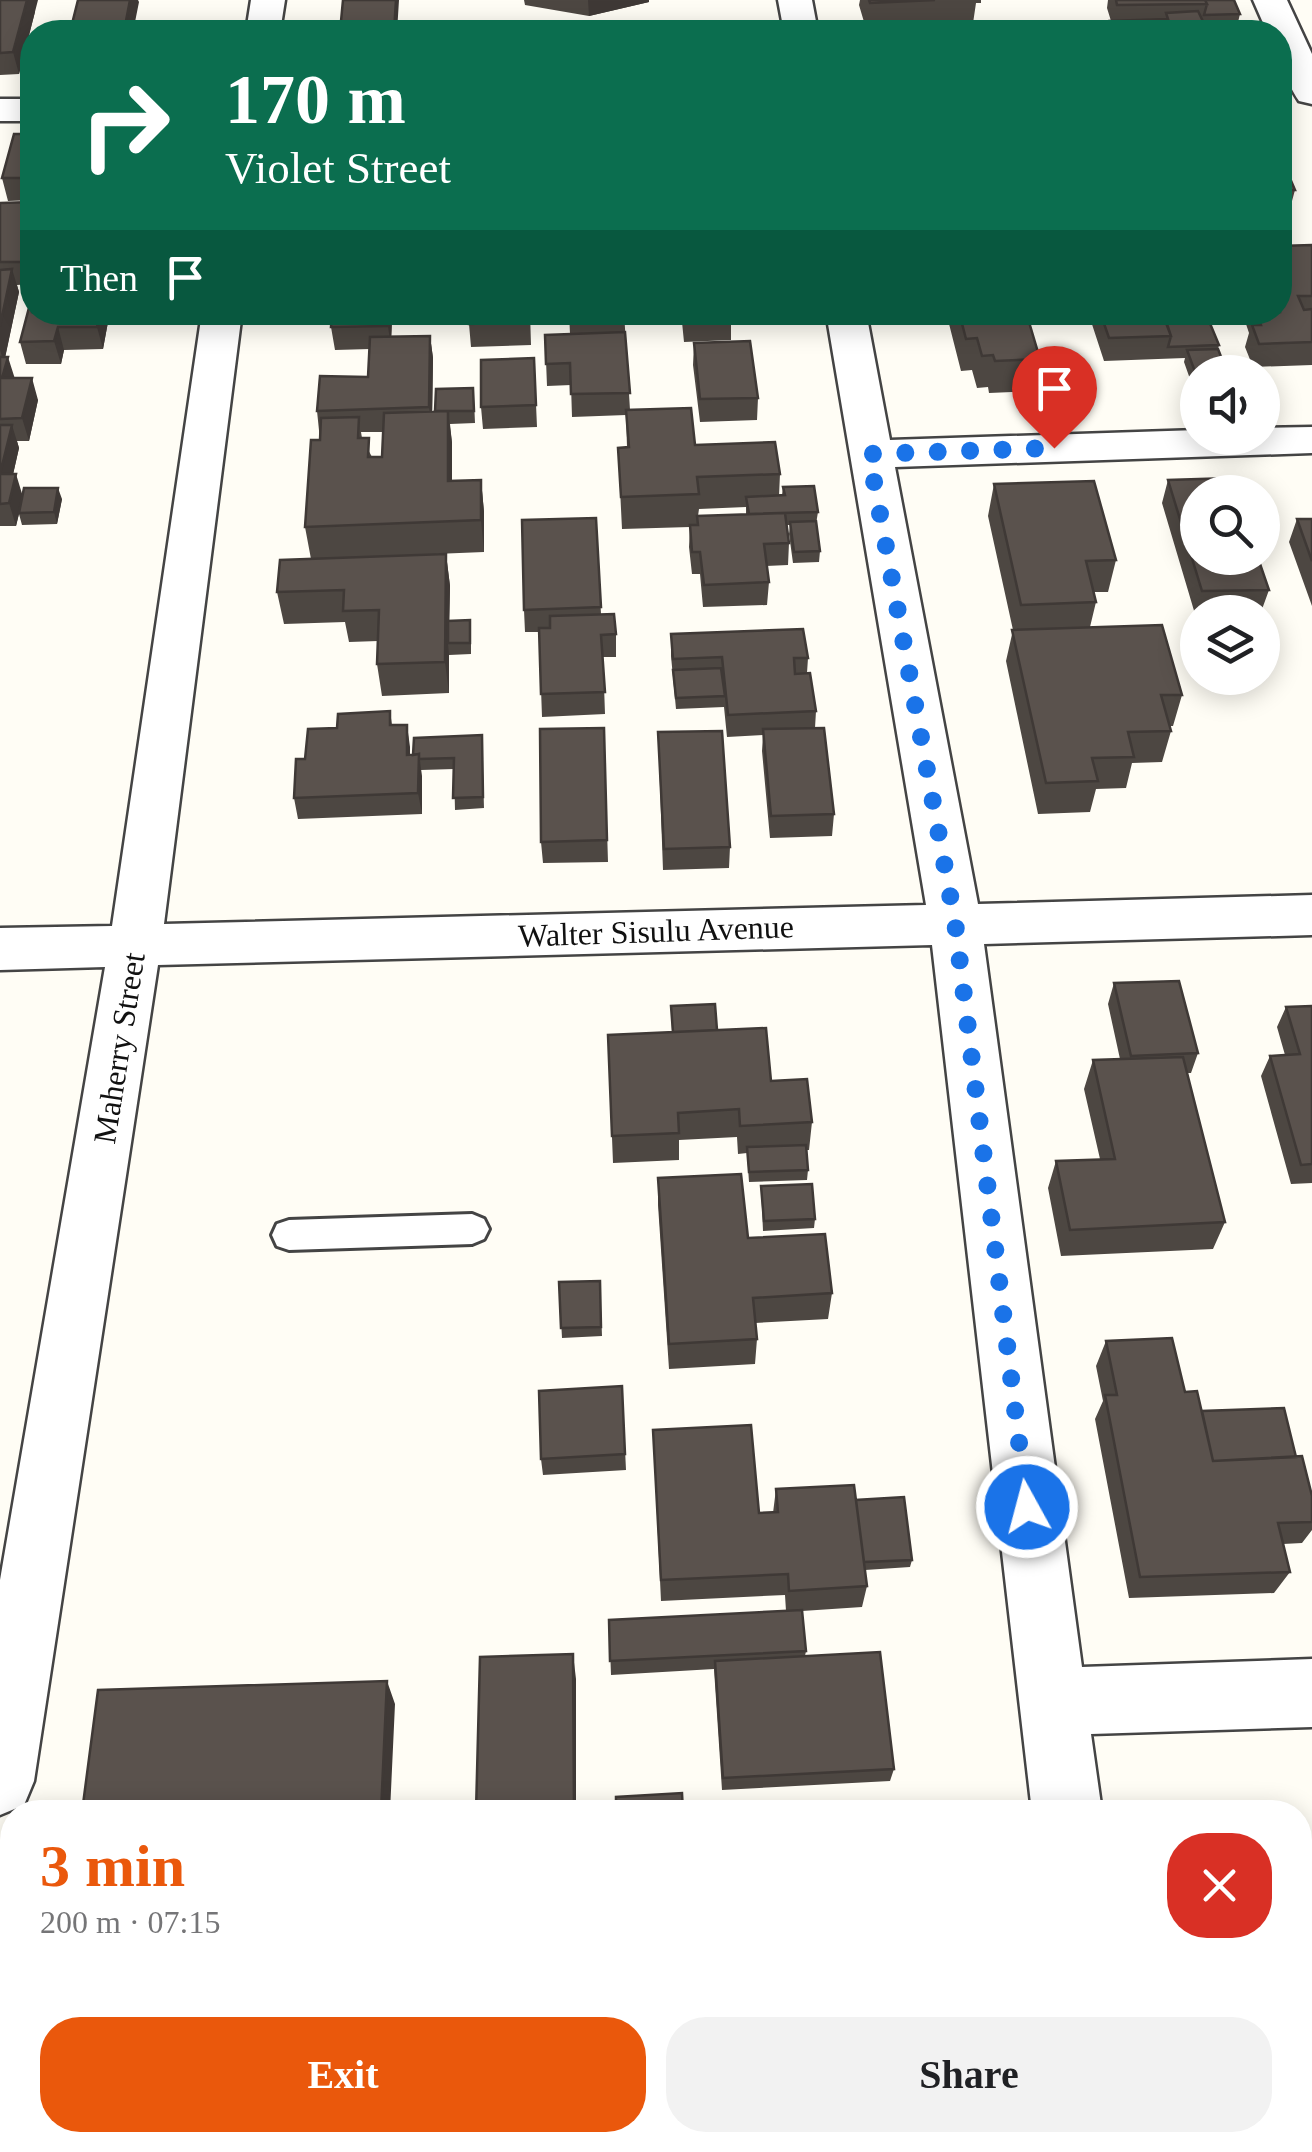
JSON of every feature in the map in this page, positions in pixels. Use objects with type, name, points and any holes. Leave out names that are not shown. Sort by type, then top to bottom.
[{"type":"street","points":[[1292,49],[1312,93]]},
{"type":"street","name":"Maherry Street","points":[[0,1782],[136,945],[220,325]]},
{"type":"street","points":[[848,325],[955,922],[1065,1800]]},
{"type":"street","points":[[869,454],[1312,440]]},
{"type":"street","name":"Walter Sisulu Avenue","points":[[0,949],[1312,915]]},
{"type":"street","points":[[1051,1702],[1312,1693]]},
{"type":"lane","points":[[289,1235],[472,1228]]},
{"type":"building","points":[[0,0],[27,0],[13,52],[0,53]]},
{"type":"building","points":[[78,0],[130,0],[126,20],[73,20]]},
{"type":"building","points":[[343,0],[396,0],[395,20],[341,20]]},
{"type":"building","points":[[869,0],[935,0],[870,3]]},
{"type":"building","points":[[1116,0],[1205,0],[1207,4],[1117,5]]},
{"type":"building","points":[[1205,0],[1234,0],[1240,14],[1204,15]]},
{"type":"building","points":[[1198,11],[1202,20],[1139,20],[1168,19],[1166,13]]},
{"type":"building","points":[[14,134],[20,134],[20,178],[2,178]]},
{"type":"building","points":[[20,202],[20,262],[0,262],[0,203]]},
{"type":"building","points":[[1312,245],[1312,296],[1298,296],[1304,310],[1312,309],[1312,342],[1259,344],[1252,325],[1292,325],[1292,246]]},
{"type":"building","points":[[12,269],[0,326],[0,270]]},
{"type":"building","points":[[24,325],[97,325],[58,327],[54,341],[20,342]]},
{"type":"building","points":[[331,325],[388,325],[388,326]]},
{"type":"building","points":[[962,325],[1030,325],[1040,359],[995,361],[993,355],[982,356],[977,338],[966,339]]},
{"type":"building","points":[[1104,325],[1167,325],[1171,336],[1109,338]]},
{"type":"building","points":[[1167,325],[1211,325],[1219,345],[1168,347],[1171,336]]},
{"type":"building","points":[[625,332],[630,393],[571,394],[570,363],[546,364],[545,335]]},
{"type":"building","points":[[430,336],[429,407],[317,411],[320,376],[368,377],[370,337]]},
{"type":"building","points":[[750,341],[758,398],[700,399],[694,343]]},
{"type":"building","points":[[1218,349],[1220,355],[1189,355],[1187,350]]},
{"type":"building","points":[[0,357],[8,357],[2,378],[32,378],[22,418],[0,419]]},
{"type":"building","points":[[534,358],[536,405],[481,407],[481,360]]},
{"type":"building","points":[[473,388],[474,411],[435,411],[436,389]]},
{"type":"building","points":[[691,408],[695,445],[775,442],[780,474],[697,477],[699,494],[621,497],[618,448],[629,447],[626,410]]},
{"type":"building","points":[[448,411],[448,481],[481,480],[481,520],[305,527],[311,440],[320,440],[321,418],[359,417],[358,438],[369,438],[368,457],[382,457],[384,413]]},
{"type":"building","points":[[0,425],[12,425],[0,474]]},
{"type":"building","points":[[0,474],[16,474],[9,503],[0,504]]},
{"type":"building","points":[[1168,480],[1180,480],[1180,519]]},
{"type":"building","points":[[1094,481],[1116,560],[1086,561],[1096,602],[1021,605],[994,484]]},
{"type":"building","points":[[814,486],[818,512],[749,514],[746,497],[785,495],[783,487]]},
{"type":"building","points":[[24,488],[58,488],[54,512],[19,513]]},
{"type":"building","points":[[785,513],[789,543],[764,544],[769,582],[704,585],[700,552],[692,552],[690,525],[698,525],[697,516]]},
{"type":"building","points":[[596,518],[601,607],[524,610],[522,520]]},
{"type":"building","points":[[1297,519],[1312,519],[1312,561]]},
{"type":"building","points":[[816,521],[820,551],[794,552],[790,522]]},
{"type":"building","points":[[446,554],[445,662],[377,664],[379,610],[343,611],[344,590],[277,592],[280,560]]},
{"type":"building","points":[[1197,575],[1264,575],[1269,590],[1202,591]]},
{"type":"building","points":[[614,614],[616,634],[601,635],[605,692],[541,694],[539,628],[550,628],[550,616]]},
{"type":"building","points":[[470,620],[470,643],[448,643],[448,621]]},
{"type":"building","points":[[1162,625],[1180,688],[1180,695],[1161,695],[1171,731],[1128,732],[1134,757],[1092,758],[1098,781],[1046,783],[1012,630]]},
{"type":"building","points":[[803,629],[808,658],[794,658],[795,674],[810,673],[816,711],[728,715],[722,657],[673,659],[671,634]]},
{"type":"building","points":[[721,668],[725,696],[676,698],[673,670]]},
{"type":"building","points":[[390,711],[390,725],[407,725],[407,755],[419,754],[418,793],[294,798],[296,759],[305,759],[308,729],[337,728],[338,714]]},
{"type":"building","points":[[604,728],[607,840],[541,842],[540,729]]},
{"type":"building","points":[[824,728],[834,814],[771,816],[763,729]]},
{"type":"building","points":[[722,731],[730,847],[664,849],[658,732]]},
{"type":"building","points":[[482,735],[483,797],[453,798],[454,758],[419,759],[419,754],[413,755],[414,738]]},
{"type":"building","points":[[1179,981],[1198,1053],[1131,1056],[1114,983]]},
{"type":"building","points":[[715,1004],[717,1030],[673,1032],[671,1006]]},
{"type":"building","points":[[1312,1006],[1312,1164],[1301,1165],[1270,1056],[1300,1054],[1286,1007]]},
{"type":"building","points":[[766,1028],[771,1081],[807,1079],[812,1122],[740,1126],[739,1109],[678,1113],[679,1133],[612,1136],[608,1035]]},
{"type":"building","points":[[1183,1057],[1225,1222],[1070,1230],[1056,1161],[1115,1159],[1093,1060]]},
{"type":"building","points":[[806,1145],[808,1170],[749,1172],[747,1147]]},
{"type":"building","points":[[741,1174],[748,1238],[825,1234],[832,1293],[753,1298],[757,1339],[669,1344],[658,1178]]},
{"type":"building","points":[[812,1184],[815,1219],[764,1221],[761,1186]]},
{"type":"building","points":[[600,1281],[601,1327],[561,1328],[559,1282]]},
{"type":"building","points":[[1172,1338],[1185,1392],[1197,1391],[1213,1461],[1302,1456],[1312,1496],[1312,1522],[1278,1523],[1290,1572],[1140,1577],[1105,1395],[1117,1395],[1106,1341]]},
{"type":"building","points":[[622,1386],[625,1454],[541,1459],[539,1391]]},
{"type":"building","points":[[1284,1408],[1296,1457],[1213,1461],[1202,1411]]},
{"type":"building","points":[[751,1425],[759,1513],[778,1512],[776,1489],[854,1485],[867,1586],[789,1591],[788,1574],[661,1580],[653,1430]]},
{"type":"building","points":[[904,1497],[912,1560],[864,1562],[856,1500]]},
{"type":"building","points":[[802,1610],[806,1651],[610,1661],[609,1620]]},
{"type":"building","points":[[880,1652],[894,1769],[723,1778],[715,1661]]},
{"type":"building","points":[[573,1654],[574,1800],[476,1800],[480,1657]]},
{"type":"building","points":[[387,1681],[382,1800],[84,1800],[98,1690]]},
{"type":"building","points":[[682,1793],[682,1800],[616,1800]]},
{"type":"route","points":[[1027,1507],[955,922],[869,454],[1054,448]]}]
